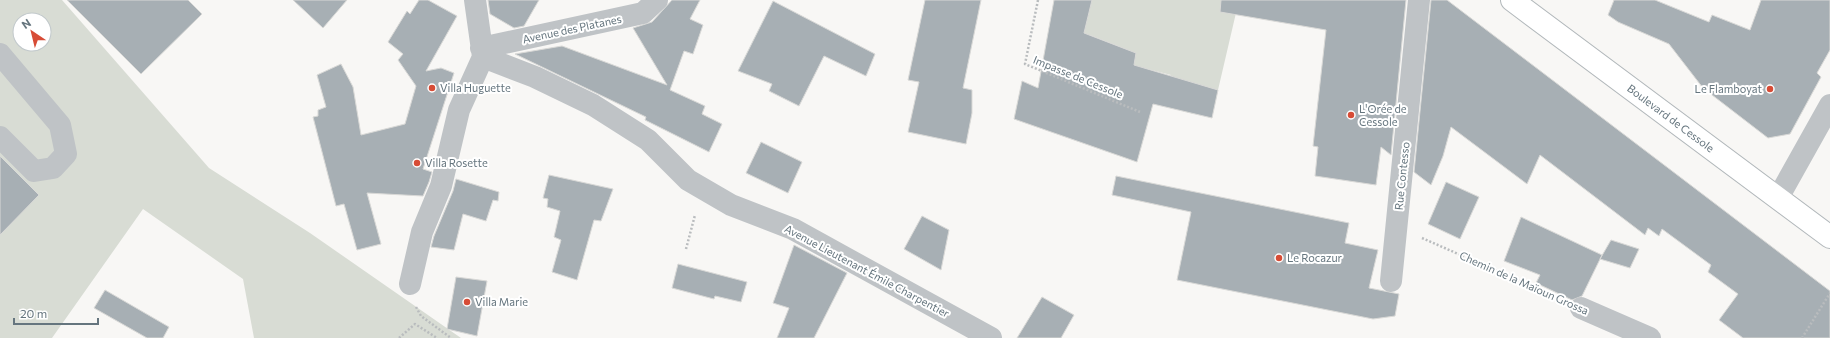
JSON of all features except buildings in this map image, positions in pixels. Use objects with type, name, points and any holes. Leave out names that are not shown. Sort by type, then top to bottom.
[{"type":"main road","name":"Boulevard de Cessole","points":[[1512,0],[1830,237]]},
{"type":"street","points":[[410,284],[422,232],[441,186],[459,110],[482,53],[475,0]]},
{"type":"street","name":"Avenue des Platanes","points":[[482,53],[643,13],[657,0]]},
{"type":"street","name":"Rue Contesso","points":[[1391,280],[1419,0]]},
{"type":"street","name":"Avenue Lieutenant Émile Charpentier","points":[[482,53],[593,105],[648,140],[688,180],[731,205],[794,229],[990,338]]},
{"type":"street","points":[[0,54],[60,125],[66,154],[53,168],[34,171],[0,136]]},
{"type":"street","points":[[1778,198],[1830,104]]},
{"type":"street","name":"Chemin de la Maïoun Grossa","points":[[1581,308],[1650,338]]},
{"type":"path","name":"Impasse de Cessole","points":[[1038,0],[1025,64],[1140,112]]},
{"type":"path","points":[[686,249],[696,213]]},
{"type":"path","name":"Chemin de la Maïoun Grossa","points":[[1397,226],[1581,308]]},
{"type":"path","points":[[410,284],[413,303],[421,316],[451,338]]},
{"type":"path","points":[[1802,338],[1830,293]]},
{"type":"path","points":[[399,338],[415,324],[437,338]]},
{"type":"shaded area","points":[[0,0],[62,0],[209,168],[310,233],[461,338],[254,338],[243,279],[143,209],[52,338],[0,338]]},
{"type":"shaded area","points":[[1092,0],[1239,0],[1218,90],[1201,85],[1194,114],[1175,109],[1167,91],[1171,75],[1144,68],[1140,81],[1131,78],[1136,53],[1090,35],[1083,40],[1080,23]]},
{"type":"place","name":"Villa Huguette","points":[[432,88]]},
{"type":"place","name":"Le Flamboyat","points":[[1770,89]]},
{"type":"place","name":"L'Orée de Cessole","points":[[1351,115]]},
{"type":"place","name":"Villa Rosette","points":[[417,163]]},
{"type":"place","name":"Le Rocazur","points":[[1279,258]]},
{"type":"place","name":"Villa Marie","points":[[467,302]]}]
